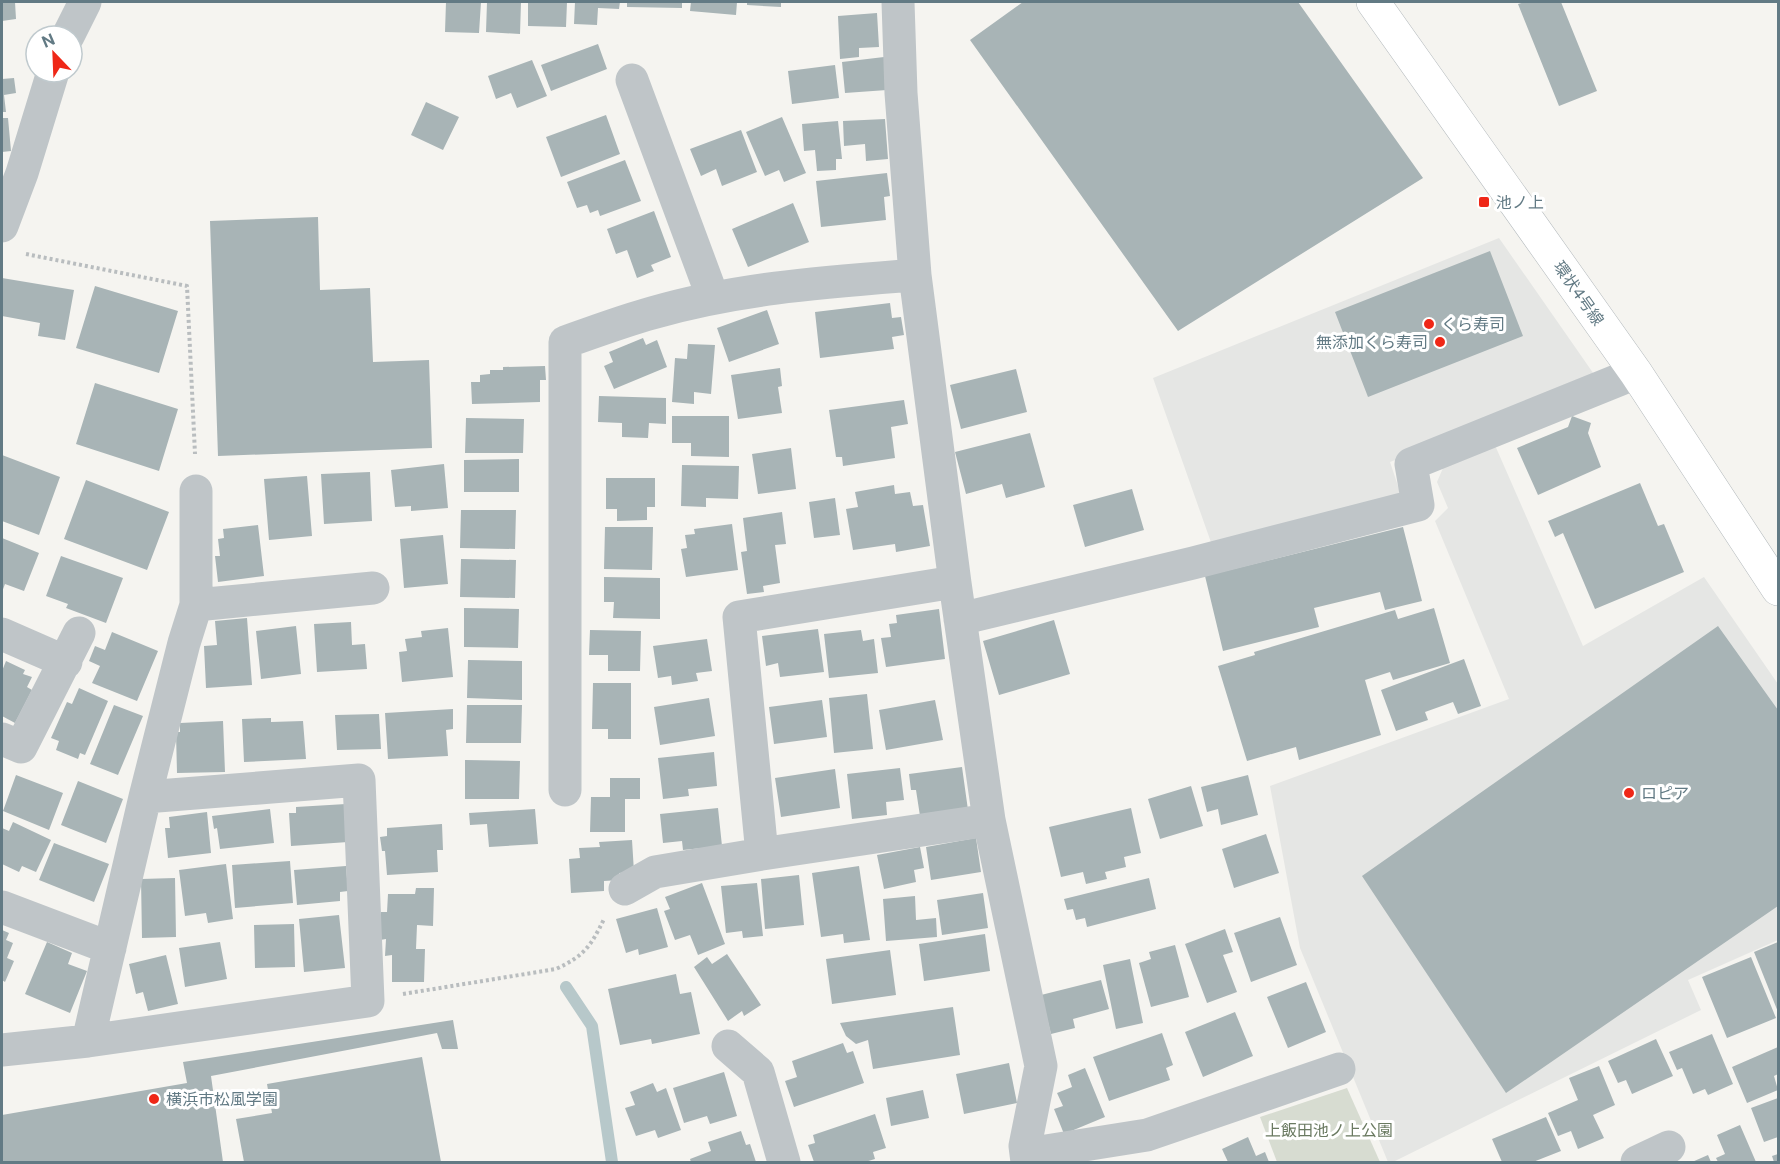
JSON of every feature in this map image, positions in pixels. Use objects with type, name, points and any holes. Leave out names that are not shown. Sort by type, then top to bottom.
[{"type":"main road","name":"環状4号線","points":[[1373,2],[1636,373],[1779,589]]},
{"type":"street","points":[[74,24],[85,2]]},
{"type":"street","points":[[898,2],[901,93],[915,275],[955,584],[989,820],[1041,1066],[1025,1146],[1027,1158],[1147,1135],[1339,1070]]},
{"type":"street","points":[[632,80],[712,298]]},
{"type":"street","points":[[2,226],[12,173],[48,84]]},
{"type":"street","points":[[565,790],[565,342],[652,312],[712,298],[801,284],[915,275]]},
{"type":"street","points":[[960,619],[1193,563],[1418,505],[1411,465],[1636,373]]},
{"type":"street","points":[[88,1041],[145,797],[184,643],[196,605],[196,491]]},
{"type":"street","points":[[762,854],[739,617],[942,584],[955,584]]},
{"type":"street","points":[[196,605],[373,588]]},
{"type":"street","points":[[2,739],[21,747],[79,633]]},
{"type":"street","points":[[2,634],[66,662]]},
{"type":"street","points":[[2,1050],[88,1041],[368,1001],[359,780],[145,797]]},
{"type":"street","points":[[625,889],[655,872],[989,820]]},
{"type":"street","points":[[2,907],[110,948]]},
{"type":"street","points":[[728,1046],[758,1072],[784,1162]]},
{"type":"street","points":[[1637,1162],[1669,1147]]},
{"type":"path","points":[[25,254],[186,286],[196,491]]},
{"type":"path","points":[[368,1001],[556,969],[576,959],[593,941],[609,911],[625,889]]},
{"type":"shaded area","points":[[1499,238],[1598,380],[1390,462],[1403,501],[1213,548],[1153,378]]},
{"type":"shaded area","points":[[1494,443],[1583,646],[1704,577],[1778,684],[1778,940],[1688,980],[1701,1010],[1393,1162],[1388,1162],[1300,948],[1270,786],[1509,699],[1435,521],[1448,508],[1437,482],[1446,461]]},
{"type":"green space","name":"上飯田池ノ上公園","points":[[1347,1088],[1380,1162],[1277,1162],[1260,1117]]},
{"type":"building","points":[[2,2],[15,2],[16,19],[2,21]]},
{"type":"building","points":[[446,2],[481,2],[479,33],[445,32]]},
{"type":"building","points":[[487,2],[521,2],[520,34],[486,32]]},
{"type":"building","points":[[528,2],[567,2],[566,27],[528,26]]},
{"type":"building","points":[[575,2],[620,2],[619,9],[598,8],[597,25],[574,24]]},
{"type":"building","points":[[627,2],[682,2],[682,8],[627,7]]},
{"type":"building","points":[[691,2],[737,2],[736,15],[690,11]]},
{"type":"building","points":[[747,2],[781,2],[781,7],[747,5]]},
{"type":"building","points":[[1023,2],[1298,2],[1423,178],[1178,331],[970,40]]},
{"type":"building","points":[[1561,2],[1597,91],[1559,106],[1518,4]]},
{"type":"building","points":[[877,13],[879,47],[859,48],[859,57],[840,59],[838,16]]},
{"type":"building","points":[[598,44],[607,69],[551,91],[541,65]]},
{"type":"building","points":[[884,57],[887,90],[845,93],[842,62]]},
{"type":"building","points":[[532,60],[547,96],[517,108],[511,93],[496,99],[488,76]]},
{"type":"building","points":[[835,65],[839,98],[792,104],[788,71]]},
{"type":"building","points":[[14,78],[16,93],[4,95],[6,112],[2,112],[2,79]]},
{"type":"building","points":[[426,102],[459,117],[443,150],[411,135]]},
{"type":"building","points":[[606,115],[620,154],[561,177],[546,137]]},
{"type":"building","points":[[782,117],[806,173],[784,182],[779,170],[765,176],[746,132]]},
{"type":"building","points":[[2,118],[8,118],[11,151],[2,152]]},
{"type":"building","points":[[885,119],[888,159],[866,161],[865,144],[844,146],[843,121]]},
{"type":"building","points":[[838,121],[842,159],[836,159],[836,170],[817,171],[815,150],[804,151],[802,124]]},
{"type":"building","points":[[741,130],[757,172],[722,186],[716,169],[701,176],[690,149]]},
{"type":"building","points":[[625,160],[641,201],[600,216],[598,210],[590,213],[587,205],[577,208],[567,182]]},
{"type":"building","points":[[887,173],[890,196],[884,197],[886,220],[821,227],[816,181]]},
{"type":"building","points":[[793,203],[809,242],[748,267],[732,229]]},
{"type":"building","points":[[654,211],[671,257],[651,265],[654,271],[637,278],[627,250],[616,254],[607,229]]},
{"type":"building","points":[[318,217],[320,290],[370,288],[373,362],[429,360],[432,448],[218,456],[210,221]]},
{"type":"building","name":"くら寿司","points":[[1490,251],[1523,336],[1368,397],[1335,312]]},
{"type":"building","points":[[2,278],[74,290],[65,340],[38,336],[40,323],[2,316]]},
{"type":"building","points":[[95,286],[178,311],[159,373],[76,348]]},
{"type":"building","points":[[890,303],[892,318],[901,317],[904,335],[892,337],[894,349],[820,358],[815,312]]},
{"type":"building","points":[[767,310],[779,344],[729,362],[717,328]]},
{"type":"building","points":[[643,338],[646,345],[657,340],[667,367],[614,389],[604,366],[613,362],[609,352]]},
{"type":"building","points":[[688,344],[715,345],[711,394],[694,392],[694,404],[672,402],[675,358],[687,359]]},
{"type":"building","points":[[545,366],[546,380],[540,380],[540,402],[472,404],[471,382],[480,382],[480,375],[490,374],[490,370],[503,370],[503,367]]},
{"type":"building","points":[[780,368],[782,386],[778,387],[782,413],[738,419],[731,375]]},
{"type":"building","points":[[1016,369],[1027,412],[961,429],[950,385]]},
{"type":"building","points":[[95,383],[178,409],[159,471],[76,444]]},
{"type":"building","points":[[599,396],[666,398],[666,424],[649,423],[648,438],[622,437],[622,423],[598,422]]},
{"type":"building","points":[[904,400],[908,424],[891,427],[895,458],[843,466],[842,457],[836,457],[829,410]]},
{"type":"building","points":[[672,416],[729,416],[729,457],[691,456],[691,443],[672,443]]},
{"type":"building","points":[[1572,416],[1591,423],[1588,433],[1601,467],[1538,495],[1517,448],[1568,427]]},
{"type":"building","points":[[466,418],[524,419],[523,453],[465,453]]},
{"type":"building","points":[[1030,433],[1045,487],[1006,498],[1002,484],[966,494],[955,452]]},
{"type":"building","points":[[791,448],[796,489],[758,494],[752,454]]},
{"type":"building","points":[[2,455],[60,477],[39,535],[2,521]]},
{"type":"building","points":[[519,459],[519,492],[464,492],[464,460]]},
{"type":"building","points":[[444,464],[448,508],[411,511],[411,506],[395,507],[391,470]]},
{"type":"building","points":[[682,465],[739,466],[738,499],[706,498],[706,507],[681,506]]},
{"type":"building","points":[[370,472],[372,521],[324,524],[321,474]]},
{"type":"building","points":[[307,476],[312,536],[269,540],[264,479]]},
{"type":"building","points":[[606,478],[655,478],[655,507],[647,507],[647,520],[617,521],[617,509],[606,509]]},
{"type":"building","points":[[86,480],[169,512],[147,570],[64,539]]},
{"type":"building","points":[[1640,483],[1658,526],[1664,524],[1684,572],[1595,609],[1563,533],[1555,537],[1548,521]]},
{"type":"building","points":[[894,485],[895,494],[910,492],[913,506],[923,505],[930,546],[896,552],[895,544],[853,550],[846,509],[858,507],[855,492]]},
{"type":"building","points":[[1132,489],[1144,530],[1085,547],[1073,505]]},
{"type":"building","points":[[835,498],[840,535],[814,538],[809,502]]},
{"type":"building","points":[[461,510],[516,510],[515,549],[460,548]]},
{"type":"building","points":[[782,512],[786,544],[775,545],[780,583],[763,586],[764,592],[747,594],[741,552],[747,551],[743,518]]},
{"type":"building","points":[[732,524],[738,570],[686,577],[681,549],[687,548],[685,535],[695,534],[694,529]]},
{"type":"building","points":[[258,525],[264,576],[218,582],[215,556],[220,556],[218,539],[224,538],[223,529]]},
{"type":"building","points":[[605,527],[653,527],[652,570],[604,569]]},
{"type":"building","points":[[1403,527],[1422,601],[1385,610],[1380,592],[1314,608],[1319,627],[1223,651],[1205,576]]},
{"type":"building","points":[[443,535],[448,584],[404,588],[400,539]]},
{"type":"building","points":[[2,538],[39,553],[24,591],[5,584],[2,592]]},
{"type":"building","points":[[61,556],[123,578],[106,623],[66,608],[68,604],[46,596]]},
{"type":"building","points":[[461,559],[516,560],[515,598],[460,597]]},
{"type":"building","points":[[604,577],[660,578],[660,619],[613,618],[614,602],[604,602]]},
{"type":"building","points":[[464,608],[519,609],[518,648],[464,647]]},
{"type":"building","points":[[1434,608],[1450,663],[1393,680],[1390,672],[1365,680],[1381,735],[1299,760],[1296,747],[1247,761],[1218,666],[1255,655],[1254,652],[1395,610],[1398,619]]},
{"type":"building","points":[[939,609],[945,659],[886,667],[881,638],[891,637],[889,624],[897,623],[896,615]]},
{"type":"building","points":[[247,618],[252,685],[206,688],[204,646],[217,645],[215,621]]},
{"type":"building","points":[[1054,620],[1070,674],[999,695],[983,641]]},
{"type":"building","points":[[351,622],[352,645],[365,644],[367,669],[317,672],[314,624]]},
{"type":"building","points":[[296,626],[301,674],[261,679],[256,631]]},
{"type":"building","name":"ロピア","points":[[1718,626],[1778,710],[1778,906],[1506,1093],[1362,876]]},
{"type":"building","points":[[448,628],[453,677],[402,682],[399,652],[407,651],[405,639],[422,637],[421,631]]},
{"type":"building","points":[[818,629],[824,672],[780,677],[778,663],[766,666],[762,636]]},
{"type":"building","points":[[590,630],[641,631],[640,671],[608,671],[608,655],[589,655]]},
{"type":"building","points":[[861,630],[863,641],[874,639],[878,673],[829,678],[824,634]]},
{"type":"building","points":[[112,632],[158,651],[137,701],[92,683],[100,666],[89,661],[95,646],[105,650]]},
{"type":"building","points":[[707,639],[712,671],[696,673],[698,681],[672,685],[671,676],[658,678],[653,646]]},
{"type":"building","points":[[1464,659],[1481,706],[1458,714],[1453,702],[1425,712],[1428,720],[1396,731],[1381,690]]},
{"type":"building","points":[[468,660],[522,661],[522,700],[467,698]]},
{"type":"building","points":[[6,661],[25,670],[23,674],[32,677],[27,687],[32,690],[15,723],[2,716],[2,671]]},
{"type":"building","points":[[593,683],[631,683],[631,739],[608,739],[608,729],[592,729]]},
{"type":"building","points":[[79,688],[108,701],[85,755],[80,753],[78,759],[56,750],[59,741],[51,738],[67,702],[72,704]]},
{"type":"building","points":[[867,694],[873,749],[834,753],[829,698]]},
{"type":"building","points":[[709,698],[715,736],[660,745],[654,707]]},
{"type":"building","points":[[822,700],[827,737],[774,744],[769,707]]},
{"type":"building","points":[[935,700],[943,740],[886,750],[879,710]]},
{"type":"building","points":[[114,705],[143,716],[118,775],[90,764]]},
{"type":"building","points":[[467,705],[522,705],[521,743],[466,743]]},
{"type":"building","points":[[453,709],[453,729],[446,730],[448,756],[388,759],[385,713]]},
{"type":"building","points":[[379,714],[381,749],[337,750],[335,715]]},
{"type":"building","points":[[271,718],[271,722],[303,721],[306,759],[244,762],[242,719]]},
{"type":"building","points":[[223,721],[225,772],[177,773],[176,732],[180,732],[180,723]]},
{"type":"building","points":[[714,752],[717,786],[688,789],[689,796],[663,799],[658,758]]},
{"type":"building","points":[[465,760],[520,761],[519,799],[465,799]]},
{"type":"building","points":[[962,767],[968,810],[920,816],[916,790],[911,790],[909,774]]},
{"type":"building","points":[[900,768],[904,800],[886,802],[887,815],[852,819],[847,774]]},
{"type":"building","points":[[835,769],[840,808],[781,817],[775,778]]},
{"type":"building","points":[[16,775],[63,793],[49,830],[3,811]]},
{"type":"building","points":[[1248,775],[1258,815],[1221,825],[1218,809],[1207,812],[1201,787]]},
{"type":"building","points":[[610,778],[640,778],[640,799],[625,799],[625,832],[590,832],[591,797],[610,797]]},
{"type":"building","points":[[78,781],[123,799],[106,843],[61,825]]},
{"type":"building","points":[[1191,786],[1203,826],[1160,839],[1148,799]]},
{"type":"building","points":[[346,804],[348,842],[291,846],[289,813],[296,813],[296,807]]},
{"type":"building","points":[[718,808],[722,846],[683,850],[682,841],[663,843],[660,814]]},
{"type":"building","points":[[1131,808],[1141,853],[1124,857],[1126,867],[1105,872],[1107,879],[1086,884],[1083,872],[1061,877],[1049,827]]},
{"type":"building","points":[[270,809],[274,843],[220,849],[217,828],[214,829],[212,816]]},
{"type":"building","points":[[535,809],[538,844],[489,847],[487,824],[470,825],[469,813]]},
{"type":"building","points":[[207,812],[211,853],[168,858],[165,828],[170,828],[169,817]]},
{"type":"building","points":[[13,822],[51,840],[36,872],[22,866],[19,872],[2,864],[2,828],[9,831]]},
{"type":"building","points":[[442,824],[443,850],[437,850],[438,872],[387,875],[385,851],[382,851],[380,837],[387,836],[387,828]]},
{"type":"building","points":[[1266,834],[1279,873],[1234,888],[1222,849]]},
{"type":"building","points":[[976,838],[981,872],[931,880],[926,847]]},
{"type":"building","points":[[632,840],[634,872],[619,873],[620,880],[604,881],[604,891],[571,893],[569,859],[580,858],[579,848],[600,847],[599,842]]},
{"type":"building","points":[[54,843],[109,864],[94,902],[39,880]]},
{"type":"building","points":[[920,847],[924,868],[914,870],[916,882],[884,889],[877,855]]},
{"type":"building","points":[[290,861],[293,903],[235,908],[232,865]]},
{"type":"building","points":[[226,864],[233,919],[208,923],[206,913],[185,916],[179,870]]},
{"type":"building","points":[[346,866],[348,891],[340,892],[340,901],[297,905],[294,870]]},
{"type":"building","points":[[859,866],[870,940],[844,943],[843,934],[821,937],[812,873]]},
{"type":"building","points":[[799,875],[804,925],[765,929],[761,879]]},
{"type":"building","points":[[175,878],[176,937],[142,938],[141,879]]},
{"type":"building","points":[[1149,878],[1156,909],[1087,927],[1085,918],[1076,920],[1073,909],[1067,910],[1064,899]]},
{"type":"building","points":[[702,883],[725,944],[698,955],[690,935],[675,940],[664,911],[670,909],[665,897]]},
{"type":"building","points":[[757,883],[763,936],[743,938],[742,931],[726,933],[721,886]]},
{"type":"building","points":[[416,888],[434,888],[433,926],[417,925],[416,949],[425,949],[424,982],[392,982],[392,955],[385,956],[386,939],[380,940],[381,912],[387,912],[388,894],[415,894]]},
{"type":"building","points":[[983,893],[988,928],[942,935],[937,900]]},
{"type":"building","points":[[915,896],[916,920],[936,918],[937,937],[886,941],[883,899]]},
{"type":"building","points":[[657,908],[668,947],[639,955],[638,949],[626,953],[616,919]]},
{"type":"building","points":[[339,915],[345,968],[304,972],[299,919]]},
{"type":"building","points":[[1280,917],[1297,965],[1251,982],[1234,933]]},
{"type":"building","points":[[294,924],[295,967],[255,968],[254,925]]},
{"type":"building","points":[[1225,929],[1233,952],[1223,955],[1237,992],[1207,1003],[1185,944]]},
{"type":"building","points":[[2,930],[9,933],[6,940],[13,943],[7,958],[14,961],[5,982],[2,980]]},
{"type":"building","points":[[985,934],[990,971],[924,981],[919,944]]},
{"type":"building","points":[[47,942],[72,953],[68,964],[87,971],[70,1013],[25,994]]},
{"type":"building","points":[[220,942],[227,979],[185,987],[179,948]]},
{"type":"building","points":[[1778,942],[1778,1012],[1754,952]]},
{"type":"building","points":[[1175,945],[1189,997],[1151,1007],[1139,963],[1151,959],[1149,952]]},
{"type":"building","points":[[890,950],[896,995],[832,1004],[826,959]]},
{"type":"building","points":[[727,954],[761,1005],[744,1016],[742,1011],[728,1021],[694,967],[707,957],[712,964]]},
{"type":"building","points":[[166,955],[178,1004],[148,1011],[143,992],[136,994],[129,964]]},
{"type":"building","points":[[1751,957],[1776,1018],[1727,1038],[1702,977]]},
{"type":"building","points":[[1130,959],[1143,1023],[1116,1029],[1103,965]]},
{"type":"building","points":[[676,974],[680,994],[691,992],[700,1034],[652,1044],[651,1039],[620,1045],[608,989]]},
{"type":"building","points":[[1101,980],[1109,1009],[1073,1019],[1075,1028],[1051,1034],[1041,995]]},
{"type":"building","points":[[1306,982],[1326,1032],[1288,1048],[1267,997]]},
{"type":"building","points":[[953,1007],[960,1055],[873,1069],[868,1040],[856,1044],[846,1036],[840,1023]]},
{"type":"building","points":[[1235,1012],[1253,1056],[1203,1077],[1185,1032]]},
{"type":"building","name":"横浜市松風学園","points":[[453,1020],[458,1049],[442,1049],[437,1033],[211,1076],[223,1162],[2,1162],[2,1115],[187,1083],[183,1062]]},
{"type":"building","points":[[1162,1033],[1173,1065],[1166,1068],[1170,1080],[1109,1101],[1093,1057]]},
{"type":"building","points":[[1712,1034],[1733,1084],[1708,1095],[1705,1089],[1693,1094],[1682,1068],[1677,1070],[1669,1052]]},
{"type":"building","points":[[1656,1039],[1673,1076],[1632,1094],[1626,1080],[1618,1083],[1608,1061]]},
{"type":"building","points":[[843,1043],[847,1053],[853,1051],[864,1083],[794,1107],[785,1081],[797,1077],[792,1061]]},
{"type":"building","points":[[1778,1047],[1778,1074],[1774,1076],[1778,1090],[1747,1103],[1732,1067]]},
{"type":"building","points":[[422,1057],[441,1162],[244,1162],[236,1119],[272,1113],[267,1084]]},
{"type":"building","points":[[1009,1063],[1017,1103],[964,1114],[956,1074]]},
{"type":"building","points":[[1599,1066],[1615,1105],[1593,1115],[1604,1138],[1578,1149],[1571,1131],[1558,1136],[1548,1113],[1578,1100],[1569,1078]]},
{"type":"building","points":[[1085,1068],[1105,1117],[1064,1134],[1054,1109],[1063,1106],[1057,1093],[1072,1087],[1068,1075]]},
{"type":"building","points":[[724,1072],[737,1116],[710,1124],[707,1116],[684,1123],[673,1088]]},
{"type":"building","points":[[653,1083],[657,1092],[666,1088],[681,1130],[658,1138],[655,1130],[636,1136],[625,1108],[635,1105],[630,1092]]},
{"type":"building","points":[[923,1090],[929,1118],[891,1126],[886,1098]]},
{"type":"building","points":[[1778,1098],[1778,1137],[1764,1142],[1751,1108]]},
{"type":"building","points":[[875,1114],[886,1148],[873,1152],[875,1159],[865,1162],[814,1162],[808,1145],[815,1143],[813,1135]]},
{"type":"building","points":[[1546,1117],[1561,1151],[1533,1162],[1502,1162],[1492,1139]]},
{"type":"building","points":[[1740,1125],[1756,1162],[1718,1162],[1716,1158],[1725,1154],[1717,1135]]},
{"type":"building","points":[[741,1131],[746,1145],[750,1144],[756,1162],[691,1162],[690,1159],[711,1151],[708,1142]]},
{"type":"building","points":[[1248,1137],[1256,1156],[1265,1152],[1269,1162],[1228,1162],[1222,1149]]},
{"type":"building","points":[[1778,1154],[1778,1162],[1774,1162],[1772,1156]]},
{"type":"building","points":[[1708,1155],[1711,1162],[1692,1162]]},
{"type":"waterway","points":[[566,987],[592,1026],[612,1162]]},
{"type":"place","name":"池ノ上","points":[[1484,202]]},
{"type":"place","name":"くら寿司","points":[[1429,324]]},
{"type":"place","name":"無添加くら寿司","points":[[1440,342]]},
{"type":"place","name":"ロピア","points":[[1629,793]]},
{"type":"place","name":"横浜市松風学園","points":[[154,1099]]}]
